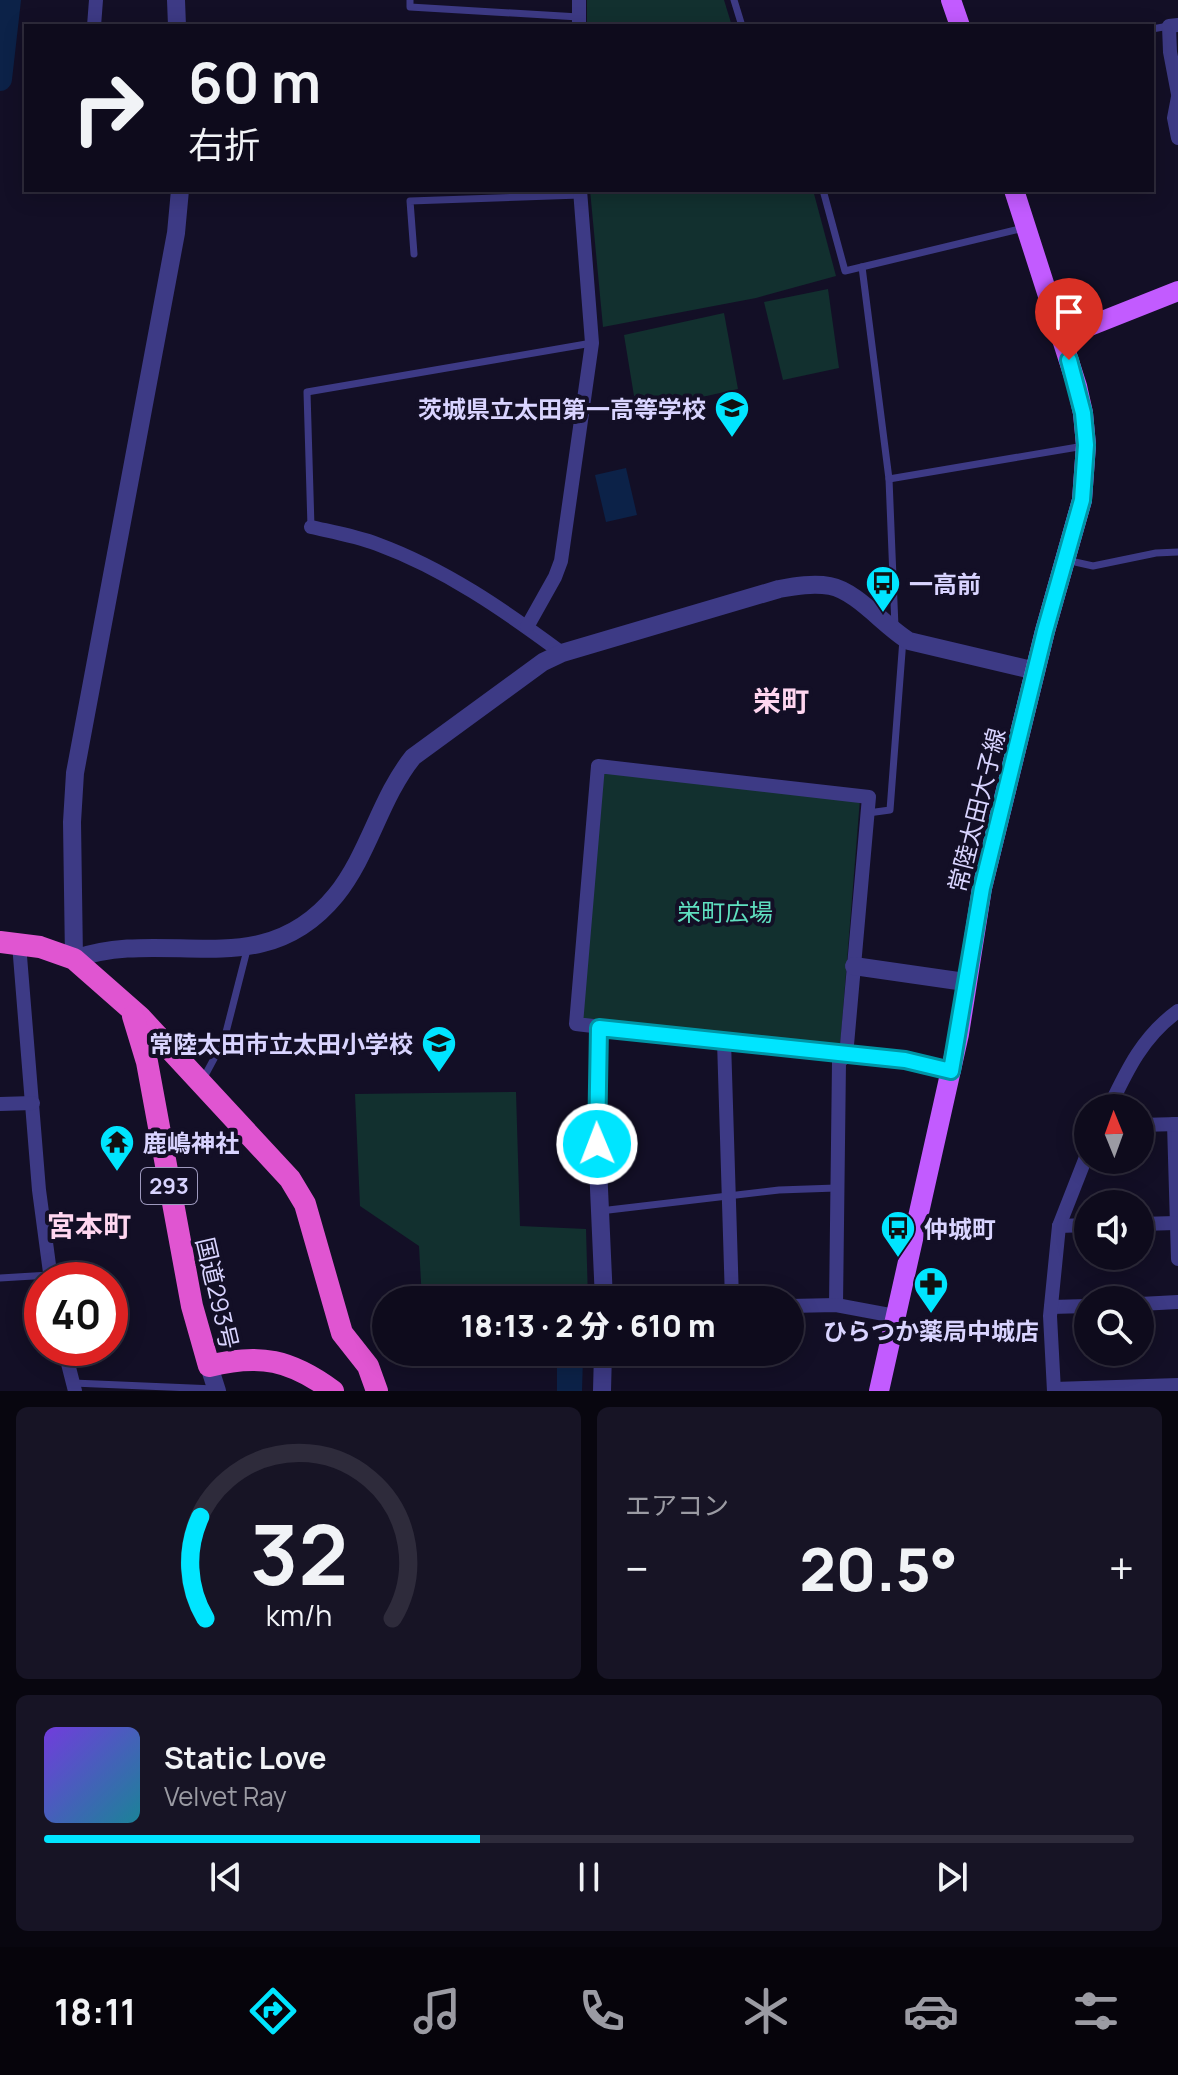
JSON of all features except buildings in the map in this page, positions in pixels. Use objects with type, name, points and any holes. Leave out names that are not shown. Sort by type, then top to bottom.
[{"type":"highway","points":[[9,943],[40,947],[74,959],[129,1007],[151,1041],[201,1083],[299,1191],[342,1333],[368,1366],[377,1391]]},
{"type":"highway","name":"国道293号","points":[[151,1041],[192,1306],[209,1366],[235,1360],[276,1361],[315,1378],[333,1391]]},
{"type":"main road","points":[[951,0],[959,24]]},
{"type":"main road","name":"常陸太田大子線","points":[[879,1391],[951,1071],[982,888],[1064,560],[1082,500],[1086,445],[1080,399],[1015,192]]},
{"type":"main road","points":[[1062,337],[1178,291]]},
{"type":"street","points":[[94,24],[96,0]]},
{"type":"street","points":[[176,0],[177,24]]},
{"type":"street","points":[[579,0],[579,21]]},
{"type":"street","points":[[1173,25],[1170,52],[1178,96],[1174,118],[1178,138]]},
{"type":"street","points":[[180,192],[176,233],[76,761],[72,822],[74,959],[112,948],[232,949],[281,938],[303,926],[337,893],[350,874],[400,773],[413,757],[543,662],[562,653],[779,589],[813,585],[844,591],[899,635],[1036,671]]},
{"type":"street","points":[[527,627],[561,561],[592,343],[580,192]]},
{"type":"street","points":[[311,527],[375,543],[444,574],[507,611],[562,653]]},
{"type":"street","points":[[836,1305],[839,1062],[846,1056],[869,797],[598,766],[576,1024],[846,1056],[905,1060],[951,1071]]},
{"type":"street","points":[[9,943],[33,1103],[48,1262]]},
{"type":"street","points":[[854,966],[965,982]]},
{"type":"street","points":[[1116,1094],[1139,1048],[1165,1020],[1178,1011]]},
{"type":"street","points":[[599,1028],[596,1087],[603,1286]]},
{"type":"street","points":[[724,1041],[732,1286]]},
{"type":"street","points":[[0,1104],[33,1103]]},
{"type":"street","points":[[1154,1125],[1176,1124],[1178,1259]]},
{"type":"street","points":[[1079,1174],[1059,1226],[1051,1307],[1054,1390],[1178,1385]]},
{"type":"street","points":[[1154,1224],[1176,1223]]},
{"type":"street","points":[[1059,1226],[1074,1225]]},
{"type":"street","points":[[1154,1303],[1178,1302]]},
{"type":"street","points":[[804,1306],[836,1305],[895,1316]]},
{"type":"street","points":[[1051,1307],[1074,1306]]},
{"type":"street","points":[[69,1366],[74,1387]]},
{"type":"street","points":[[209,1366],[217,1390]]},
{"type":"street","points":[[602,1391],[603,1366]]},
{"type":"lane","points":[[410,0],[410,7],[579,21]]},
{"type":"lane","points":[[734,0],[741,24]]},
{"type":"lane","points":[[414,254],[410,201],[580,192]]},
{"type":"lane","points":[[824,192],[845,271],[1026,227]]},
{"type":"lane","points":[[862,267],[889,479],[899,635],[890,810],[868,813]]},
{"type":"lane","points":[[311,527],[307,392],[592,343]]},
{"type":"lane","points":[[889,479],[1086,445]]},
{"type":"lane","points":[[1064,560],[1093,566],[1156,553],[1178,552]]},
{"type":"lane","points":[[201,1083],[224,1040],[248,946]]},
{"type":"lane","points":[[600,1211],[779,1190],[836,1188]]},
{"type":"lane","points":[[0,1278],[24,1278]]},
{"type":"lane","points":[[74,1387],[217,1390]]},
{"type":"green space","points":[[587,0],[724,0],[731,24],[587,24]]},
{"type":"green space","points":[[590,192],[814,192],[836,276],[756,298],[603,327]]},
{"type":"green space","points":[[828,289],[839,368],[783,380],[764,302]]},
{"type":"green space","points":[[724,313],[738,389],[648,409],[635,402],[624,335]]},
{"type":"green space","name":"栄町広場","points":[[606,771],[860,799],[840,1048],[580,1022],[601,774]]},
{"type":"green space","points":[[516,1092],[520,1226],[586,1229],[588,1286],[421,1286],[419,1246],[360,1206],[355,1094]]},
{"type":"water","points":[[626,468],[637,515],[606,522],[595,475]]},
{"type":"water","points":[[557,1366],[583,1366],[582,1391],[557,1391]]},
{"type":"waterway","points":[[0,79],[9,0]]},
{"type":"place","name":"茨城県立太田第一高等学校","points":[[732,439]]},
{"type":"place","name":"一高前","points":[[883,614]]},
{"type":"place","name":"常陸太田市立太田小学校","points":[[439,1074]]},
{"type":"place","name":"鹿嶋神社","points":[[117,1173]]},
{"type":"place","name":"仲城町","points":[[898,1259]]},
{"type":"place","name":"ひらつか薬局中城店","points":[[931,1315]]},
{"type":"district","name":"栄町","points":[[781,700]]},
{"type":"district","name":"宮本町","points":[[89,1225]]},
{"type":"route","points":[[597,1144],[599,1028],[905,1060],[951,1071],[982,888],[1045,631],[1082,500],[1086,445],[1083,413],[1069,360]]}]
